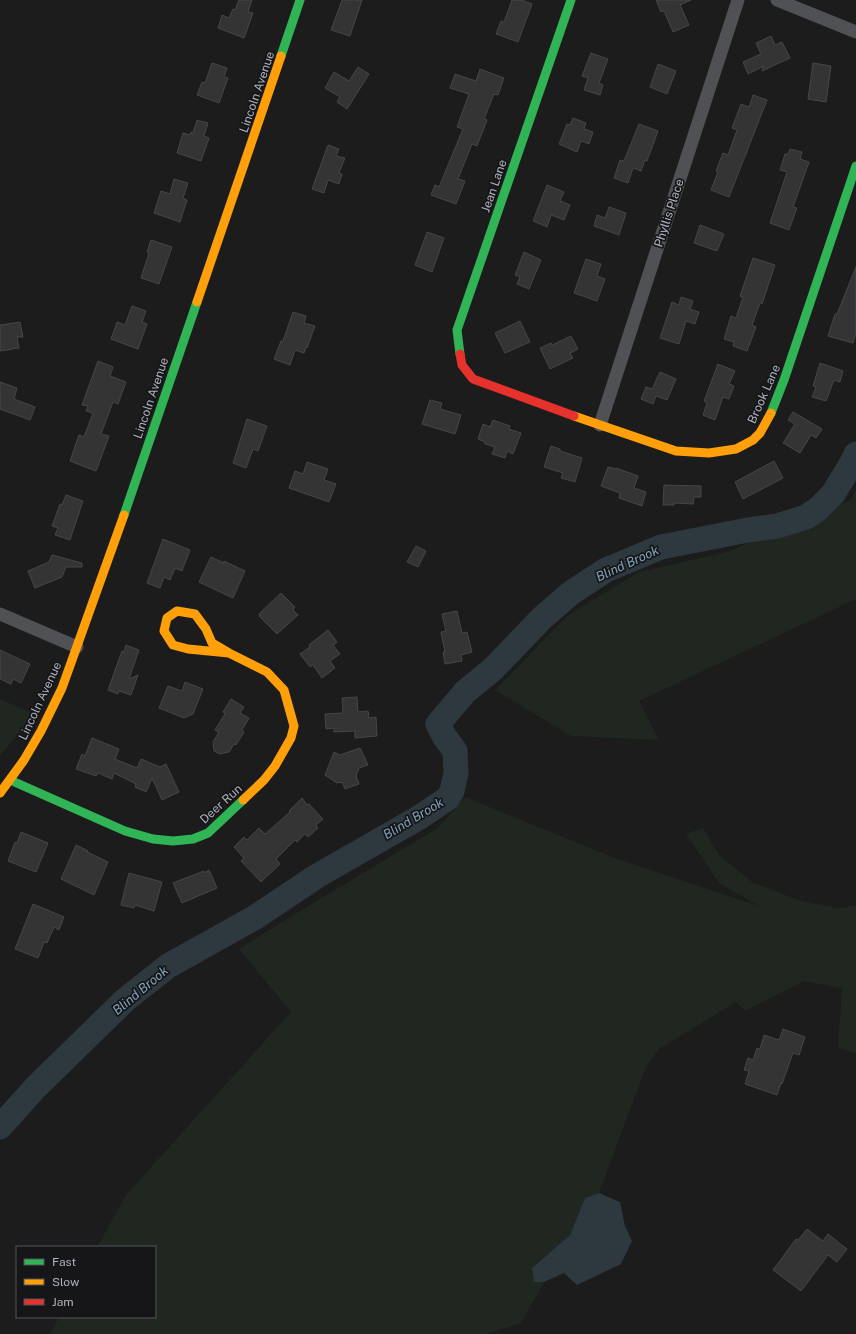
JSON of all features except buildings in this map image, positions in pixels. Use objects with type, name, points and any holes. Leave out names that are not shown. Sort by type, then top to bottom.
[{"type":"street","name":"Lincoln Avenue","points":[[0,793],[24,760],[47,719],[62,688],[133,489],[300,0]]},
{"type":"street","name":"Jean Lane","points":[[473,379],[462,365],[457,330],[571,0]]},
{"type":"street","name":"Phyllis Place","points":[[600,425],[738,0]]},
{"type":"street","points":[[777,0],[856,32]]},
{"type":"street","name":"Brook Lane","points":[[473,379],[676,451],[708,453],[736,449],[752,440],[760,433],[768,420],[784,380],[856,166]]},
{"type":"street","name":"Deer Run","points":[[10,780],[125,831],[153,839],[173,841],[193,838],[208,833],[264,780],[291,738],[294,726],[284,690],[267,672],[212,643],[206,629],[195,614],[177,611],[167,618],[164,632],[173,645],[188,650],[229,653]]},
{"type":"street","points":[[0,614],[76,647]]},
{"type":"shaded area","points":[[856,490],[856,599],[639,701],[659,740],[571,736],[495,690],[567,616],[639,572],[727,552],[851,500]]},
{"type":"shaded area","points":[[0,699],[34,714],[0,756]]},
{"type":"shaded area","points":[[465,797],[612,857],[759,906],[719,883],[686,834],[703,828],[720,856],[752,882],[801,901],[838,908],[856,905],[856,1053],[838,1048],[842,988],[804,981],[745,1011],[736,1002],[659,1049],[646,1067],[599,1193],[585,1198],[570,1235],[532,1268],[534,1281],[544,1282],[521,1323],[487,1334],[50,1334],[58,1318],[156,1318],[156,1246],[98,1246],[126,1195],[291,1012],[239,949],[438,828]]},
{"type":"shaded area","points":[[599,1193],[620,1202],[625,1226],[632,1241],[621,1264],[577,1285],[564,1273],[544,1282],[534,1282],[532,1268],[570,1235],[585,1198]]},
{"type":"waterway","name":"Blind Brook","points":[[0,1127],[35,1088],[125,1000],[168,966],[254,918],[317,876],[420,817],[448,798],[452,791],[456,773],[455,751],[444,736],[438,724],[465,692],[493,669],[542,618],[571,593],[606,570],[661,547],[748,530],[777,526],[806,517],[818,509],[833,494],[856,454]]},
{"type":"traffic: fast","points":[[281,56],[300,0]]},
{"type":"traffic: fast","points":[[460,354],[457,330],[571,0]]},
{"type":"traffic: fast","points":[[771,413],[784,380],[856,166]]},
{"type":"traffic: fast","points":[[124,515],[197,302]]},
{"type":"traffic: fast","points":[[10,780],[125,831],[153,839],[173,841],[193,839],[208,833],[243,800]]},
{"type":"traffic: slow","points":[[197,302],[281,56]]},
{"type":"traffic: slow","points":[[574,416],[676,451],[709,453],[736,449],[753,440],[760,433],[771,413]]},
{"type":"traffic: slow","points":[[0,793],[24,760],[41,731],[62,688],[124,515]]},
{"type":"traffic: slow","points":[[229,653],[212,643],[206,629],[195,614],[177,611],[167,618],[164,631],[173,645],[188,649],[229,653],[267,672],[284,690],[294,726],[291,738],[275,766],[264,780],[243,800]]},
{"type":"traffic: jam","points":[[460,354],[462,365],[473,379],[574,416]]}]
